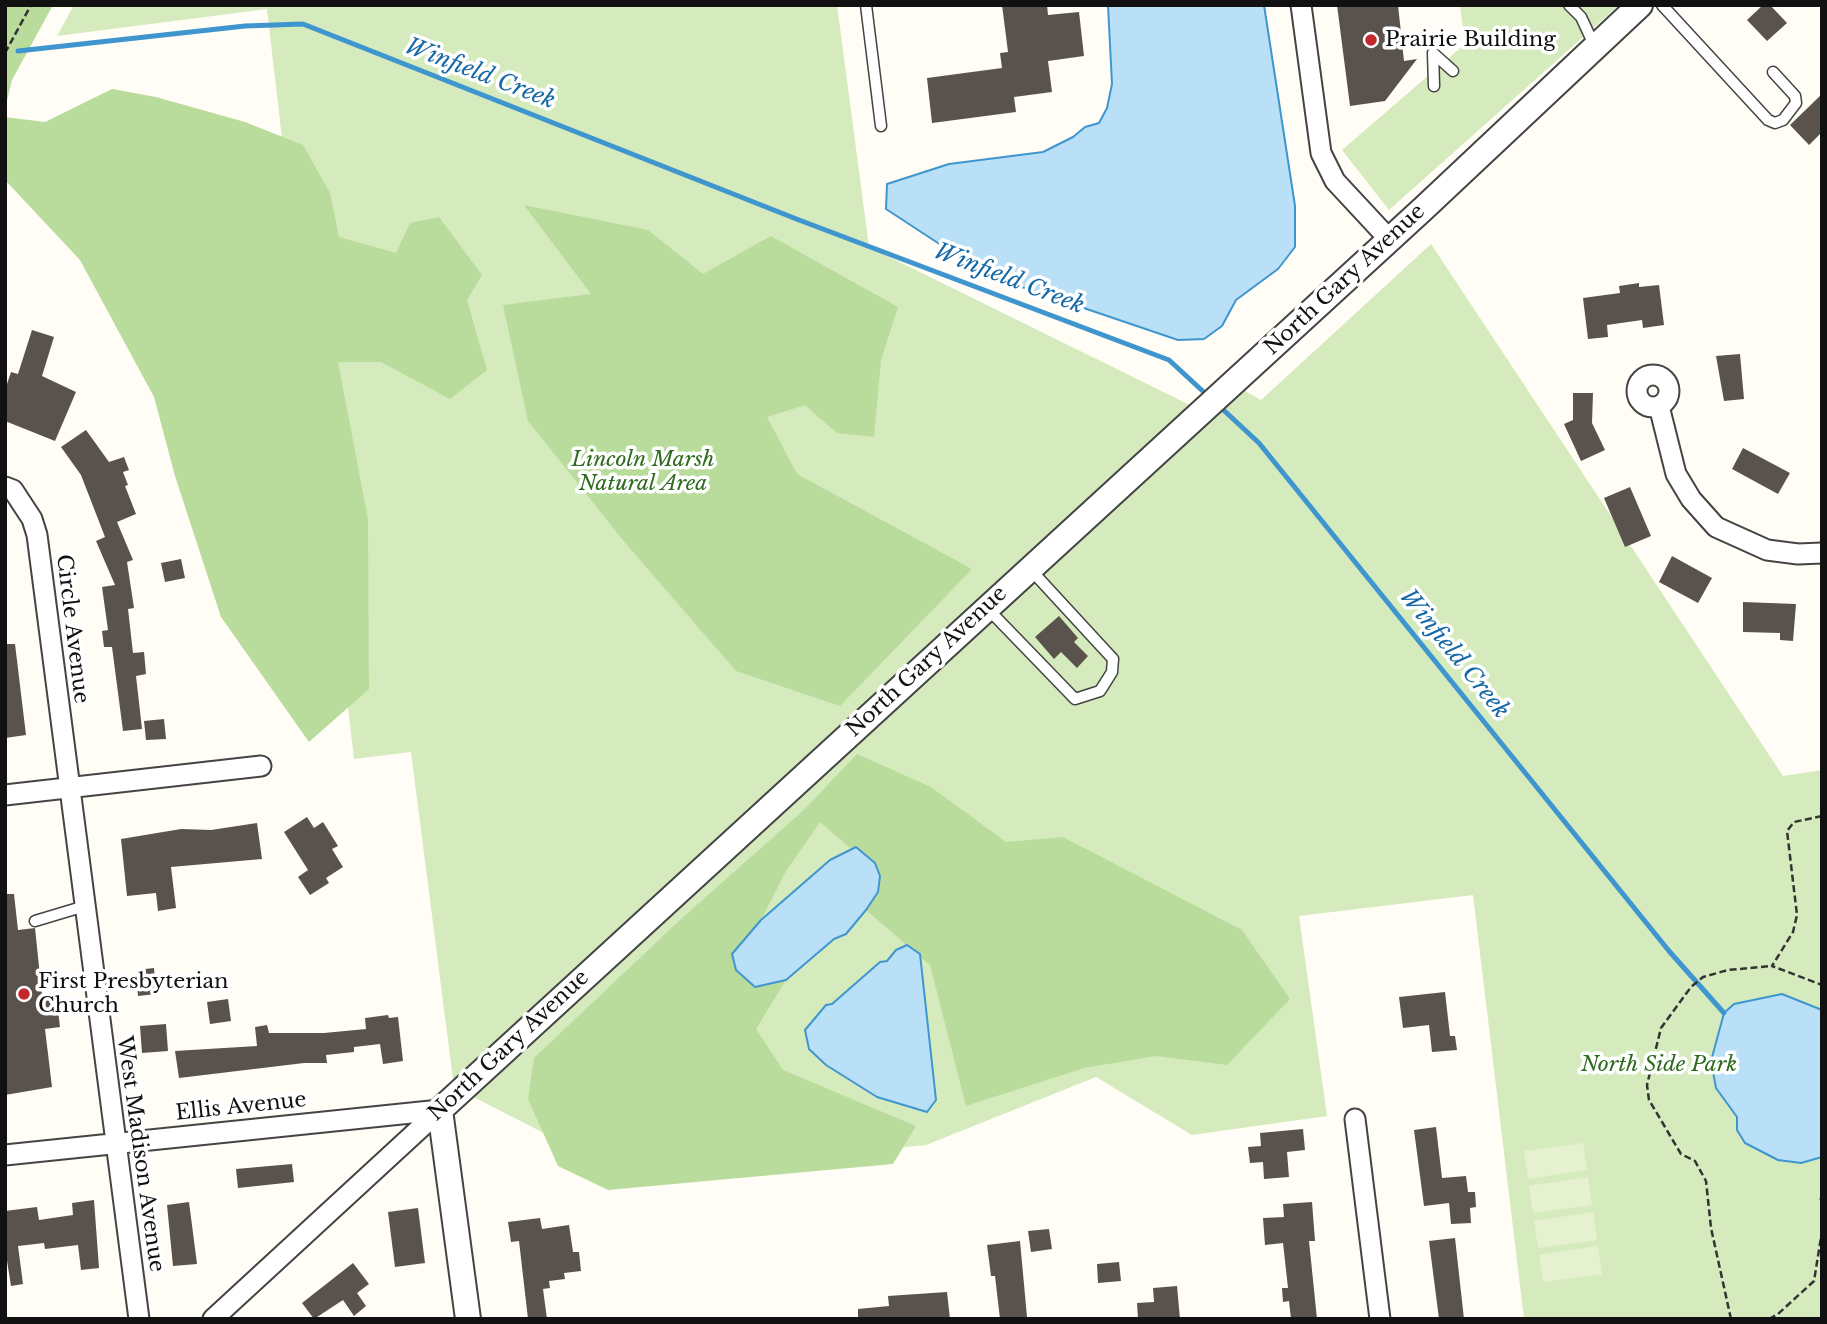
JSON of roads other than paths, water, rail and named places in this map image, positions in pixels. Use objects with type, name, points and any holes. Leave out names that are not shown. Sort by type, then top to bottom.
[{"type":"street","points":[[1301,5],[1321,153],[1335,181],[1388,239]]},
{"type":"street","name":"North Gary Avenue","points":[[213,1319],[1232,384],[1640,5]]},
{"type":"street","points":[[1659,406],[1676,474],[1691,499],[1716,527],[1767,550],[1798,554],[1822,553]]},
{"type":"street","name":"Circle Avenue","points":[[5,487],[13,490],[26,509],[37,535],[69,788]]},
{"type":"street","points":[[5,795],[261,766]]},
{"type":"street","name":"West Madison Avenue","points":[[69,788],[139,1319]]},
{"type":"street","points":[[440,1110],[468,1319]]},
{"type":"street","name":"Ellis Avenue","points":[[5,1155],[440,1110]]},
{"type":"street","points":[[1354,1119],[1380,1319]]},
{"type":"lane","points":[[866,5],[881,126]]},
{"type":"lane","points":[[1569,5],[1581,17],[1595,47]]},
{"type":"lane","points":[[1581,17],[1584,5]]},
{"type":"lane","points":[[1662,5],[1768,120],[1775,123],[1783,120],[1796,103],[1796,96],[1773,72]]},
{"type":"lane","points":[[1434,86],[1433,53],[1453,71]]},
{"type":"lane","points":[[987,607],[1075,699],[1100,691],[1112,671],[1113,659],[1030,568]]},
{"type":"lane","points":[[35,921],[85,906]]},
{"type":"water","points":[[1108,5],[1264,5],[1295,206],[1295,247],[1278,269],[1236,300],[1222,326],[1204,339],[1178,340],[1013,284],[944,247],[886,209],[887,184],[949,164],[1043,152],[1073,137],[1085,127],[1099,123],[1107,108],[1112,84]]},
{"type":"water","points":[[856,847],[875,863],[880,876],[878,892],[866,910],[846,934],[834,939],[786,980],[755,987],[736,970],[732,954],[761,920],[830,860]]},
{"type":"water","points":[[907,945],[920,954],[936,1100],[927,1112],[877,1097],[826,1065],[809,1049],[805,1030],[826,1005],[832,1004],[880,962],[887,961],[896,950]]},
{"type":"water","points":[[1782,994],[1822,1010],[1822,1157],[1801,1163],[1778,1160],[1745,1143],[1737,1130],[1737,1117],[1716,1088],[1711,1061],[1724,1013],[1734,1004]]},
{"type":"waterway","name":"Winfield Creek","points":[[18,51],[245,26],[303,24],[799,220],[1169,360],[1207,395]]},
{"type":"waterway","name":"Winfield Creek","points":[[1217,404],[1259,443],[1669,951],[1724,1013]]},
{"type":"place","name":"Prairie Building","points":[[1371,40]]},
{"type":"place","name":"First Presbyterian Church","points":[[24,994]]},
{"type":"park label","name":"Lincoln Marsh Natural Area","points":[[643,472]]},
{"type":"park label","name":"North Side Park","points":[[1659,1065]]}]
